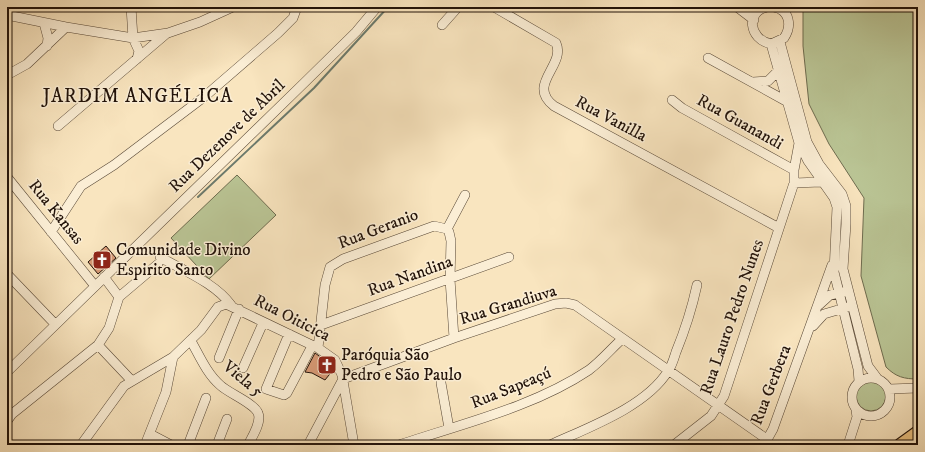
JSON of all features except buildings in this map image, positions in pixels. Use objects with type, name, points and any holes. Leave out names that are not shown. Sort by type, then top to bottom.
[{"type":"main road","points":[[900,445],[918,432]]},
{"type":"street","points":[[132,7],[133,38],[139,51],[137,59]]},
{"type":"street","points":[[7,15],[44,23],[133,38],[168,33],[200,22],[233,7]]},
{"type":"street","points":[[51,232],[81,186],[114,165],[204,97],[278,33],[293,18],[297,7]]},
{"type":"street","name":"Rua Dezenove de Abril","points":[[7,372],[356,32],[377,7]]},
{"type":"street","points":[[442,25],[458,7]]},
{"type":"street","name":"Rua Vanilla","points":[[494,7],[556,43],[557,56],[545,82],[543,94],[545,99],[554,106],[779,228]]},
{"type":"street","points":[[737,7],[754,20]]},
{"type":"street","points":[[767,7],[755,9],[752,29],[754,34],[763,42],[775,43],[788,33],[789,22],[783,11],[776,7]]},
{"type":"street","points":[[44,23],[48,38],[47,46]]},
{"type":"street","points":[[9,74],[27,64],[66,27]]},
{"type":"street","points":[[58,126],[168,33]]},
{"type":"street","points":[[775,43],[778,71],[799,143],[808,161],[838,206],[838,223],[833,262],[846,307],[859,381]]},
{"type":"street","points":[[775,43],[807,142],[819,164],[842,194],[846,206],[842,292]]},
{"type":"street","points":[[708,58],[786,102]]},
{"type":"street","points":[[752,82],[768,81],[778,71]]},
{"type":"street","name":"Rua Guanandi","points":[[672,100],[682,108],[794,170]]},
{"type":"street","name":"Rua Lauro Pedro Nunes","points":[[674,445],[711,416],[719,406],[728,386],[794,183],[794,170],[799,143]]},
{"type":"street","name":"Rua Kansas","points":[[7,177],[95,286]]},
{"type":"street","points":[[794,183],[821,182]]},
{"type":"street","points":[[454,338],[450,279],[451,241],[449,232],[446,229],[465,195]]},
{"type":"street","name":"Rua Geranio","points":[[315,347],[321,325],[327,273],[333,264],[430,227],[438,226],[446,229]]},
{"type":"street","name":"Rua Nandina","points":[[321,325],[510,257]]},
{"type":"street","points":[[7,421],[12,414],[98,345],[109,328],[119,297],[159,261],[208,285],[226,298],[235,307],[220,358]]},
{"type":"street","name":"Rua Gerbera","points":[[766,442],[774,429],[833,262]]},
{"type":"street","points":[[7,274],[55,324]]},
{"type":"street","points":[[104,277],[119,297]]},
{"type":"street","points":[[550,445],[598,424],[631,406],[661,380],[669,371],[686,326],[697,285]]},
{"type":"street","points":[[816,309],[824,299],[842,292]]},
{"type":"street","name":"Rua Grandiuva","points":[[343,379],[454,338],[555,304],[566,303],[575,305],[719,406],[766,442]]},
{"type":"street","name":"Rua Oiticica","points":[[190,341],[218,307],[223,304],[235,307],[315,347],[335,360],[340,369],[354,445]]},
{"type":"street","points":[[846,307],[868,366],[877,378],[889,388],[890,401],[884,411],[873,416],[867,416],[856,410]]},
{"type":"street","name":"Rua Gerbera","points":[[807,336],[820,317],[846,307]]},
{"type":"street","points":[[243,368],[263,322]]},
{"type":"street","points":[[289,334],[266,389],[284,395],[287,393],[315,347]]},
{"type":"street","name":"Rua Sapeaçú","points":[[399,445],[512,408],[573,379],[602,360],[622,339]]},
{"type":"street","points":[[82,445],[116,395],[131,380],[173,357],[190,341]]},
{"type":"street","name":"Viela 5","points":[[190,341],[213,377],[220,385],[254,408],[258,413],[259,420],[248,445]]},
{"type":"street","points":[[98,345],[131,380]]},
{"type":"street","points":[[145,445],[166,392],[173,357]]},
{"type":"street","points":[[848,445],[857,417],[852,398],[855,386],[859,381],[868,377],[877,378]]},
{"type":"street","points":[[308,445],[343,379]]},
{"type":"street","points":[[441,383],[449,428]]},
{"type":"street","points":[[889,388],[918,388]]},
{"type":"street","points":[[188,445],[206,398]]},
{"type":"street","points":[[217,445],[227,419]]},
{"type":"street","points":[[150,434],[171,445]]},
{"type":"green space","points":[[803,7],[918,7],[918,379],[900,377],[886,367],[861,276],[864,198],[829,144],[809,104],[803,46]]},
{"type":"green space","points":[[237,175],[276,215],[209,279],[171,238]]},
{"type":"green space","points":[[871,381],[881,386],[886,396],[881,406],[871,411],[861,406],[856,396],[861,386]]},
{"type":"waterway","points":[[198,197],[314,88],[388,7]]},
{"type":"place","name":"Comunidade Divino Espirito Santo","points":[[102,260]]},
{"type":"place","name":"Paróquia São Pedro e São Paulo","points":[[327,365]]},
{"type":"district","name":"JARDIM ANGÉLICA","points":[[138,96]]}]
